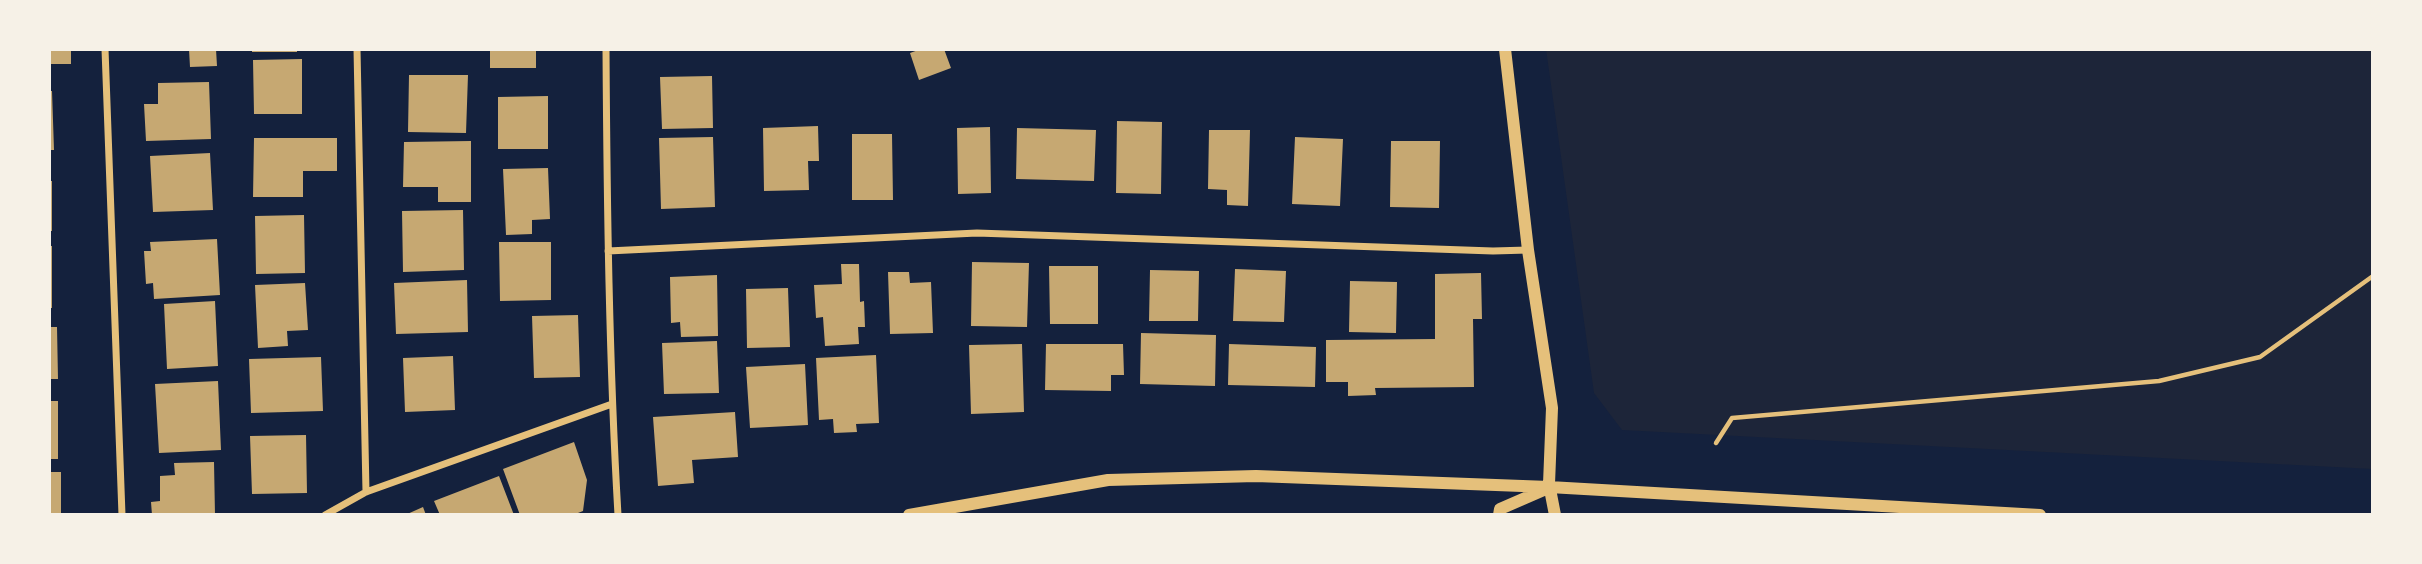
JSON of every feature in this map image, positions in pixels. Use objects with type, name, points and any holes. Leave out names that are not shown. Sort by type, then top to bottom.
[{"type":"street","points":[[105,49],[122,515]]},
{"type":"street","points":[[357,49],[366,492]]},
{"type":"street","points":[[606,49],[608,251],[618,515]]},
{"type":"street","points":[[1505,49],[1528,250],[1552,408],[1549,487],[1555,515]]},
{"type":"street","points":[[608,251],[976,233],[1528,250]]},
{"type":"street","points":[[324,515],[366,492],[612,404]]},
{"type":"street","points":[[909,515],[963,510],[1108,480],[1256,476],[1549,487],[2040,515]]},
{"type":"street","points":[[1499,515],[1500,509],[1549,487]]},
{"type":"path","points":[[1716,443],[1732,418],[2159,380],[2260,357],[2373,276]]},
{"type":"shaded area","points":[[1546,49],[2373,49],[2373,469],[1622,430],[1594,393]]},
{"type":"building","points":[[49,49],[71,49],[71,64],[49,64]]},
{"type":"building","points":[[189,49],[216,49],[217,66],[190,67]]},
{"type":"building","points":[[252,49],[297,49],[297,52],[252,52]]},
{"type":"building","points":[[490,49],[536,49],[536,68],[490,68]]},
{"type":"building","points":[[921,49],[944,49],[951,68],[919,80],[910,53]]},
{"type":"building","points":[[302,59],[302,114],[254,114],[253,60]]},
{"type":"building","points":[[409,75],[468,75],[466,133],[408,132]]},
{"type":"building","points":[[712,76],[713,128],[662,129],[660,77]]},
{"type":"building","points":[[209,82],[211,139],[146,141],[144,104],[158,104],[158,83]]},
{"type":"building","points":[[49,91],[52,91],[54,150],[49,150]]},
{"type":"building","points":[[548,96],[548,149],[498,149],[498,97]]},
{"type":"building","points":[[1117,121],[1162,122],[1161,194],[1116,193]]},
{"type":"building","points":[[818,126],[819,161],[808,161],[809,190],[764,191],[763,128]]},
{"type":"building","points":[[990,127],[991,193],[958,194],[957,128]]},
{"type":"building","points":[[1017,128],[1096,130],[1094,181],[1016,179]]},
{"type":"building","points":[[1209,130],[1250,130],[1248,206],[1227,205],[1227,190],[1208,189]]},
{"type":"building","points":[[852,134],[892,134],[893,200],[852,200]]},
{"type":"building","points":[[713,137],[715,207],[661,209],[659,138]]},
{"type":"building","points":[[1295,137],[1343,139],[1340,206],[1292,204]]},
{"type":"building","points":[[254,138],[337,138],[337,171],[303,171],[303,197],[253,197]]},
{"type":"building","points":[[471,141],[471,202],[438,202],[438,187],[403,187],[404,142]]},
{"type":"building","points":[[1391,141],[1440,141],[1439,208],[1390,207]]},
{"type":"building","points":[[210,153],[213,210],[153,212],[150,156]]},
{"type":"building","points":[[548,168],[550,219],[532,220],[532,234],[506,235],[503,169]]},
{"type":"building","points":[[49,181],[52,181],[52,231],[49,231]]},
{"type":"building","points":[[463,210],[464,270],[403,272],[402,211]]},
{"type":"building","points":[[304,215],[305,273],[256,274],[255,216]]},
{"type":"building","points":[[217,239],[220,295],[154,299],[153,283],[146,284],[144,251],[151,251],[150,242]]},
{"type":"building","points":[[499,242],[551,242],[551,300],[500,301]]},
{"type":"building","points":[[49,246],[52,246],[52,308],[49,308]]},
{"type":"building","points":[[972,262],[1029,263],[1027,327],[971,326]]},
{"type":"building","points":[[841,264],[859,264],[860,302],[864,301],[865,327],[858,327],[859,344],[825,346],[823,317],[816,318],[814,285],[842,284]]},
{"type":"building","points":[[1049,266],[1098,266],[1098,324],[1050,324]]},
{"type":"building","points":[[1235,269],[1286,271],[1284,322],[1233,321]]},
{"type":"building","points":[[1150,270],[1199,271],[1198,321],[1149,321]]},
{"type":"building","points":[[888,272],[909,272],[910,283],[931,282],[933,333],[890,334]]},
{"type":"building","points":[[1481,273],[1482,319],[1473,319],[1474,387],[1375,388],[1376,395],[1348,396],[1348,382],[1326,382],[1326,340],[1435,339],[1435,274]]},
{"type":"building","points":[[717,275],[718,336],[681,337],[680,322],[671,323],[670,277]]},
{"type":"building","points":[[467,280],[468,332],[396,334],[394,283]]},
{"type":"building","points":[[1350,281],[1397,282],[1396,333],[1349,332]]},
{"type":"building","points":[[305,283],[308,330],[287,331],[288,346],[258,348],[255,285]]},
{"type":"building","points":[[788,288],[790,347],[747,348],[746,289]]},
{"type":"building","points":[[215,301],[218,366],[167,369],[164,304]]},
{"type":"building","points":[[578,315],[580,377],[534,378],[532,316]]},
{"type":"building","points":[[49,327],[57,327],[58,379],[49,379]]},
{"type":"building","points":[[1141,333],[1216,335],[1215,386],[1140,384]]},
{"type":"building","points":[[717,341],[719,393],[664,394],[662,343]]},
{"type":"building","points":[[1022,344],[1024,412],[971,414],[969,345]]},
{"type":"building","points":[[1046,344],[1123,344],[1124,375],[1111,375],[1111,391],[1045,390]]},
{"type":"building","points":[[1229,344],[1316,347],[1315,387],[1228,385]]},
{"type":"building","points":[[876,355],[879,423],[856,424],[857,432],[834,433],[833,419],[819,420],[816,358]]},
{"type":"building","points":[[453,356],[455,410],[405,412],[403,358]]},
{"type":"building","points":[[321,357],[323,411],[251,413],[249,359]]},
{"type":"building","points":[[805,364],[808,425],[750,428],[746,367]]},
{"type":"building","points":[[218,381],[221,450],[159,453],[155,384]]},
{"type":"building","points":[[49,401],[58,401],[58,459],[49,459]]},
{"type":"building","points":[[735,412],[738,457],[692,460],[694,483],[658,486],[653,417]]},
{"type":"building","points":[[306,435],[307,493],[252,494],[250,436]]},
{"type":"building","points":[[574,442],[587,480],[583,511],[573,515],[520,515],[503,469]]},
{"type":"building","points":[[214,462],[215,515],[152,515],[151,502],[160,501],[160,476],[175,475],[174,463]]},
{"type":"building","points":[[49,472],[61,472],[61,515],[49,515]]},
{"type":"building","points":[[499,476],[514,515],[440,515],[434,501]]},
{"type":"building","points":[[423,507],[426,515],[405,515]]}]
